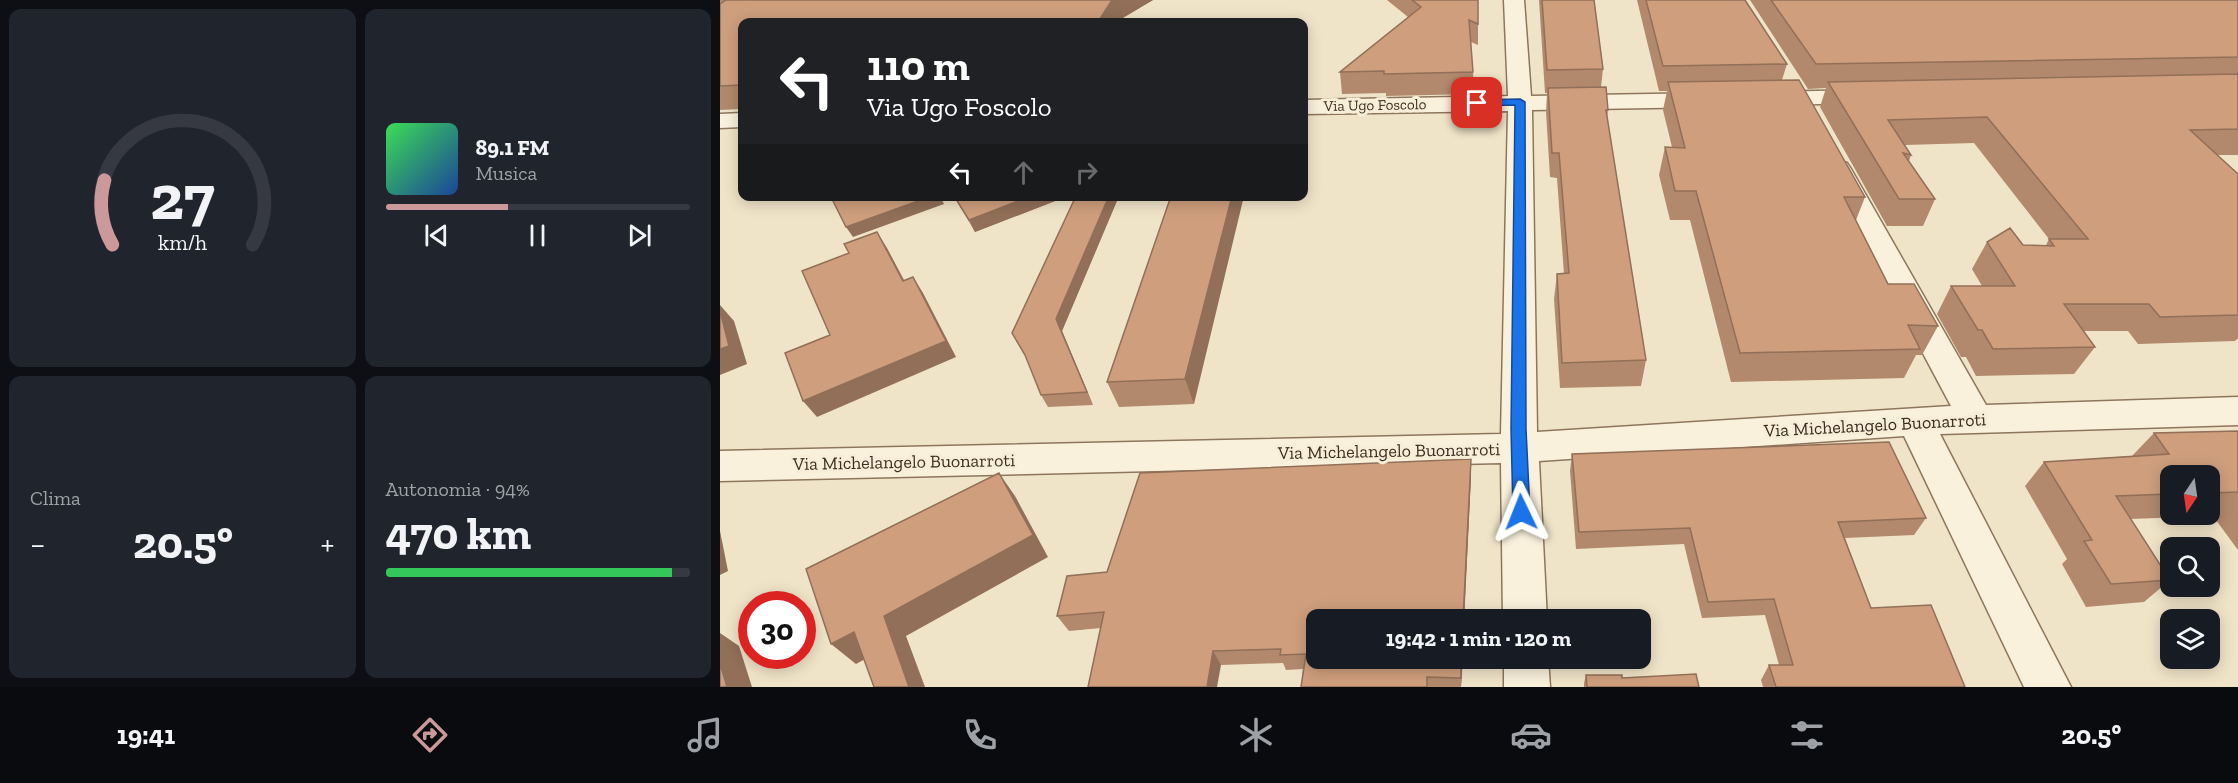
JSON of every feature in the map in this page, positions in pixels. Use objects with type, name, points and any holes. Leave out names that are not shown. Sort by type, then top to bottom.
[{"type":"street","points":[[1514,0],[1520,102],[1519,448],[1525,609]]},
{"type":"street","points":[[1781,69],[1805,109]]},
{"type":"street","name":"Via Ugo Foscolo","points":[[1308,107],[1737,99],[1805,109],[1894,96]]},
{"type":"street","points":[[720,121],[738,120]]},
{"type":"street","points":[[1828,150],[1976,419]]},
{"type":"street","name":"Via Michelangelo Buonarroti","points":[[720,466],[1519,448],[1915,421],[2238,411]]},
{"type":"street","points":[[1915,421],[2048,687]]},
{"type":"street","points":[[1526,669],[1527,687]]},
{"type":"building","points":[[726,0],[1112,0],[1101,18],[738,18],[738,85],[720,86],[720,4]]},
{"type":"building","points":[[1412,0],[1478,0],[1478,24],[1469,20],[1473,72],[1384,74],[1384,71],[1340,72],[1421,7]]},
{"type":"building","points":[[1542,0],[1594,0],[1603,69],[1547,70]]},
{"type":"building","points":[[1646,0],[1745,0],[1787,64],[1663,66]]},
{"type":"building","points":[[1771,0],[2238,0],[2238,57],[1816,64]]},
{"type":"building","points":[[2238,74],[2238,129],[2190,130],[2238,174],[2238,315],[2160,317],[2149,304],[2064,304],[2095,347],[1993,349],[1982,330],[1978,330],[1951,286],[2015,286],[1987,242],[2010,228],[2023,245],[2054,246],[2049,239],[2088,239],[1987,117],[1888,120],[1911,155],[1903,153],[1935,199],[1899,199],[1828,82]]},
{"type":"building","points":[[1799,80],[1865,197],[1844,197],[1888,284],[1914,284],[1938,326],[1908,325],[1920,349],[1740,353],[1696,191],[1675,191],[1665,147],[1685,148],[1668,82]]},
{"type":"building","points":[[1606,87],[1608,110],[1606,110],[1646,360],[1562,363],[1557,274],[1569,273],[1559,153],[1552,153],[1548,88]]},
{"type":"building","points":[[833,201],[918,201],[846,227]]},
{"type":"building","points":[[957,201],[1018,201],[969,220]]},
{"type":"building","points":[[1074,201],[1107,201],[1056,319],[1087,392],[1041,395],[1025,355],[1012,333]]},
{"type":"building","points":[[1169,201],[1231,201],[1185,379],[1107,382]]},
{"type":"building","points":[[877,232],[903,281],[913,277],[946,341],[803,401],[785,353],[830,335],[802,271],[849,253],[844,244]]},
{"type":"building","points":[[720,311],[729,346],[720,349]]},
{"type":"building","points":[[2238,431],[2238,492],[2220,493],[2220,465],[2160,465],[2160,494],[2116,496],[2160,564],[2160,581],[2111,584],[2084,541],[2092,540],[2044,462],[2169,454],[2154,433]]},
{"type":"building","points":[[1889,442],[1926,518],[1838,522],[1871,608],[1931,605],[1965,687],[1776,687],[1769,665],[1793,665],[1774,599],[1708,602],[1690,528],[1579,532],[1572,454]]},
{"type":"building","points":[[1471,459],[1464,609],[1306,609],[1306,654],[1280,655],[1281,649],[1213,651],[1207,687],[1088,687],[1104,612],[1057,616],[1067,576],[1107,572],[1140,473]]},
{"type":"building","points":[[999,473],[1033,535],[884,616],[909,687],[874,687],[854,632],[831,644],[816,599],[816,591],[813,591],[806,569]]},
{"type":"building","points":[[1306,654],[1306,669],[1461,669],[1461,678],[1427,677],[1427,687],[1301,687]]},
{"type":"building","points":[[720,664],[727,687],[720,687]]},
{"type":"building","points":[[1696,674],[1699,687],[1587,687],[1586,675],[1622,675],[1622,678]]},
{"type":"route","points":[[1477,103],[1520,102],[1521,512]]}]
